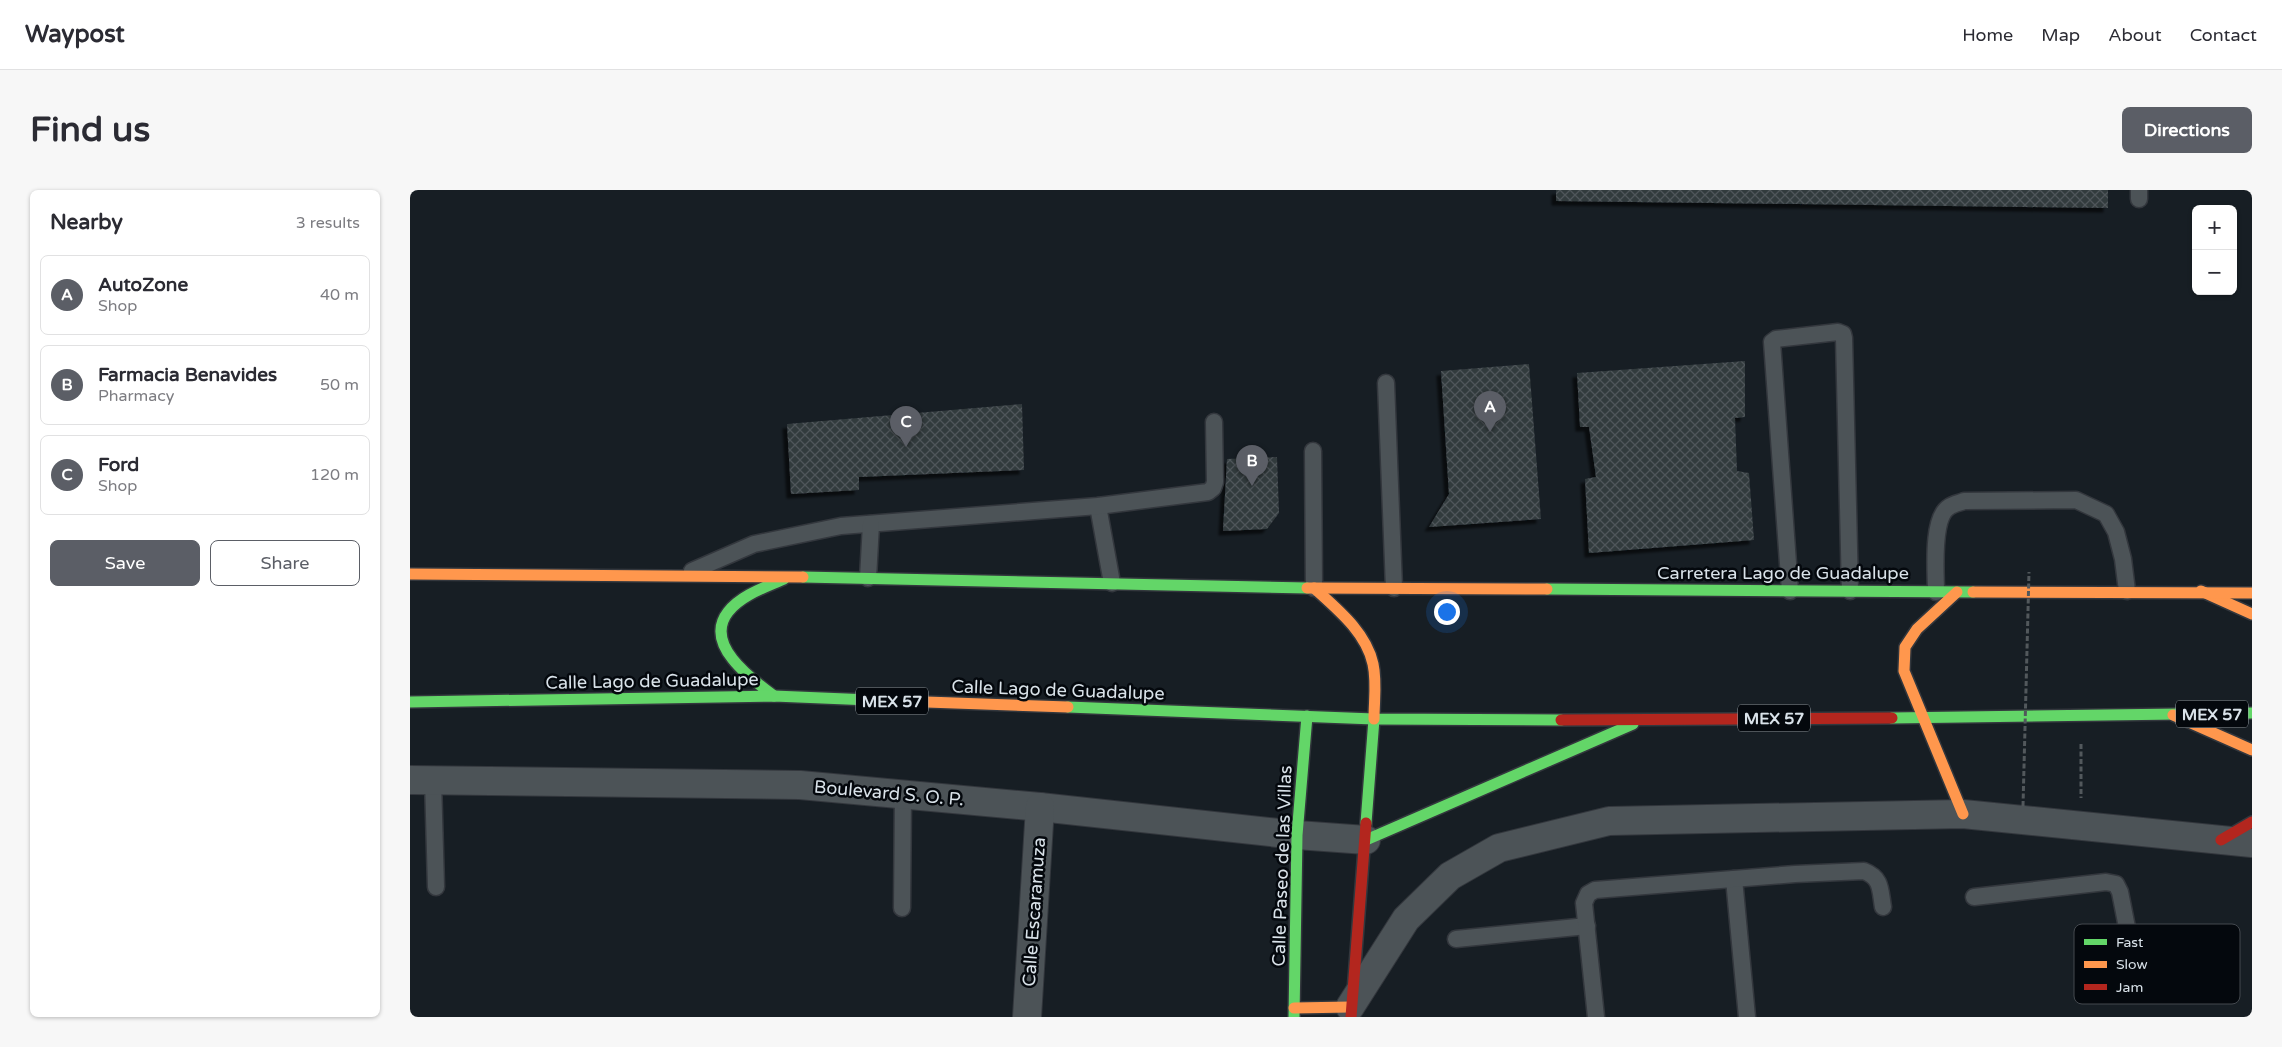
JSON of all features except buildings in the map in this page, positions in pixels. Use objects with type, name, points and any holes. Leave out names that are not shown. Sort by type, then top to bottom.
[{"type":"main road","points":[[410,574],[868,578],[1314,588],[1346,618],[1361,638],[1373,665],[1374,719],[1351,1012],[1294,1012]]},
{"type":"main road","points":[[774,696],[744,673],[726,650],[721,629],[727,612],[753,593],[788,577]]},
{"type":"main road","name":"Carretera Lago de Guadalupe","points":[[1314,588],[1936,592],[2201,591],[2252,593]]},
{"type":"main road","points":[[2201,591],[2252,614]]},
{"type":"main road","points":[[1957,592],[1917,629],[1906,646],[1904,671],[1963,814]]},
{"type":"main road","name":"Calle Lago de Guadalupe","points":[[410,702],[774,696],[1374,719]]},
{"type":"main road","name":"MEX 57","points":[[1374,719],[1642,721],[2252,713]]},
{"type":"main road","points":[[2173,715],[2252,750]]},
{"type":"main road","name":"Calle Paseo de las Villas","points":[[1294,1012],[1297,836],[1307,716]]},
{"type":"main road","points":[[1366,840],[1642,721]]},
{"type":"main road","points":[[2221,840],[2252,822]]},
{"type":"street","name":"Boulevard S. O. P.","points":[[421,780],[800,785],[1040,806],[1297,836],[1366,840]]},
{"type":"street","name":"Calle Escaramuza","points":[[1027,1017],[1040,806]]},
{"type":"street","points":[[1351,1012],[1406,919],[1450,876],[1499,848],[1609,821],[1963,814],[2252,843]]},
{"type":"lane","points":[[1790,591],[1772,342],[1776,339],[1838,332],[1843,334],[1844,338],[1850,591]]},
{"type":"lane","points":[[1386,383],[1394,588]]},
{"type":"lane","points":[[680,576],[754,544],[841,526],[1098,506],[1208,492],[1213,488],[1215,482],[1214,422]]},
{"type":"lane","points":[[1313,451],[1314,588]]},
{"type":"lane","points":[[1936,592],[1936,545],[1940,520],[1948,508],[1964,501],[2076,500],[2106,514],[2116,532],[2127,592]]},
{"type":"lane","points":[[1098,506],[1112,583]]},
{"type":"lane","points":[[868,578],[871,524]]},
{"type":"lane","points":[[421,780],[436,887]]},
{"type":"lane","points":[[902,908],[903,793]]},
{"type":"lane","points":[[1596,1017],[1584,903],[1588,894],[1595,890],[1864,871],[1874,875],[1879,883],[1883,908]]},
{"type":"lane","points":[[1734,879],[1747,1017]]},
{"type":"lane","points":[[1974,897],[2106,882],[2116,884],[2120,892],[2126,924]]},
{"type":"lane","points":[[1456,938],[1587,926]]},
{"type":"path","points":[[2023,806],[2029,572]]},
{"type":"path","points":[[2081,715],[2081,808]]},
{"type":"traffic: fast","points":[[803,577],[1307,588]]},
{"type":"traffic: fast","points":[[774,696],[733,660],[721,636],[722,624],[733,606],[754,592],[784,579]]},
{"type":"traffic: fast","points":[[1547,589],[1973,592]]},
{"type":"traffic: fast","points":[[410,702],[774,696],[870,700]]},
{"type":"traffic: fast","points":[[1068,707],[1374,719],[1561,720]]},
{"type":"traffic: fast","points":[[1892,718],[2252,713]]},
{"type":"traffic: fast","points":[[1294,1017],[1297,835],[1307,716]]},
{"type":"traffic: fast","points":[[1366,823],[1374,719]]},
{"type":"traffic: fast","points":[[1366,840],[1633,724]]},
{"type":"traffic: slow","points":[[410,574],[803,577]]},
{"type":"traffic: slow","points":[[1307,588],[1547,589]]},
{"type":"traffic: slow","points":[[1314,588],[1357,631],[1369,652],[1375,678],[1374,719]]},
{"type":"traffic: slow","points":[[2201,591],[2252,614]]},
{"type":"traffic: slow","points":[[1957,592],[1917,629],[1905,647],[1904,671],[1963,814]]},
{"type":"traffic: slow","points":[[1973,592],[2252,593]]},
{"type":"traffic: slow","points":[[870,700],[1068,707]]},
{"type":"traffic: slow","points":[[2173,715],[2252,750]]},
{"type":"traffic: slow","points":[[1294,1008],[1350,1007]]},
{"type":"traffic: jam","points":[[1561,720],[1892,718]]},
{"type":"traffic: jam","points":[[2221,840],[2252,822]]},
{"type":"traffic: jam","points":[[1351,1017],[1366,823]]},
{"type":"place","name":"AutoZone","points":[[1490,432]]},
{"type":"place","name":"Ford","points":[[906,447]]},
{"type":"place","name":"Farmacia Benavides","points":[[1252,486]]}]
